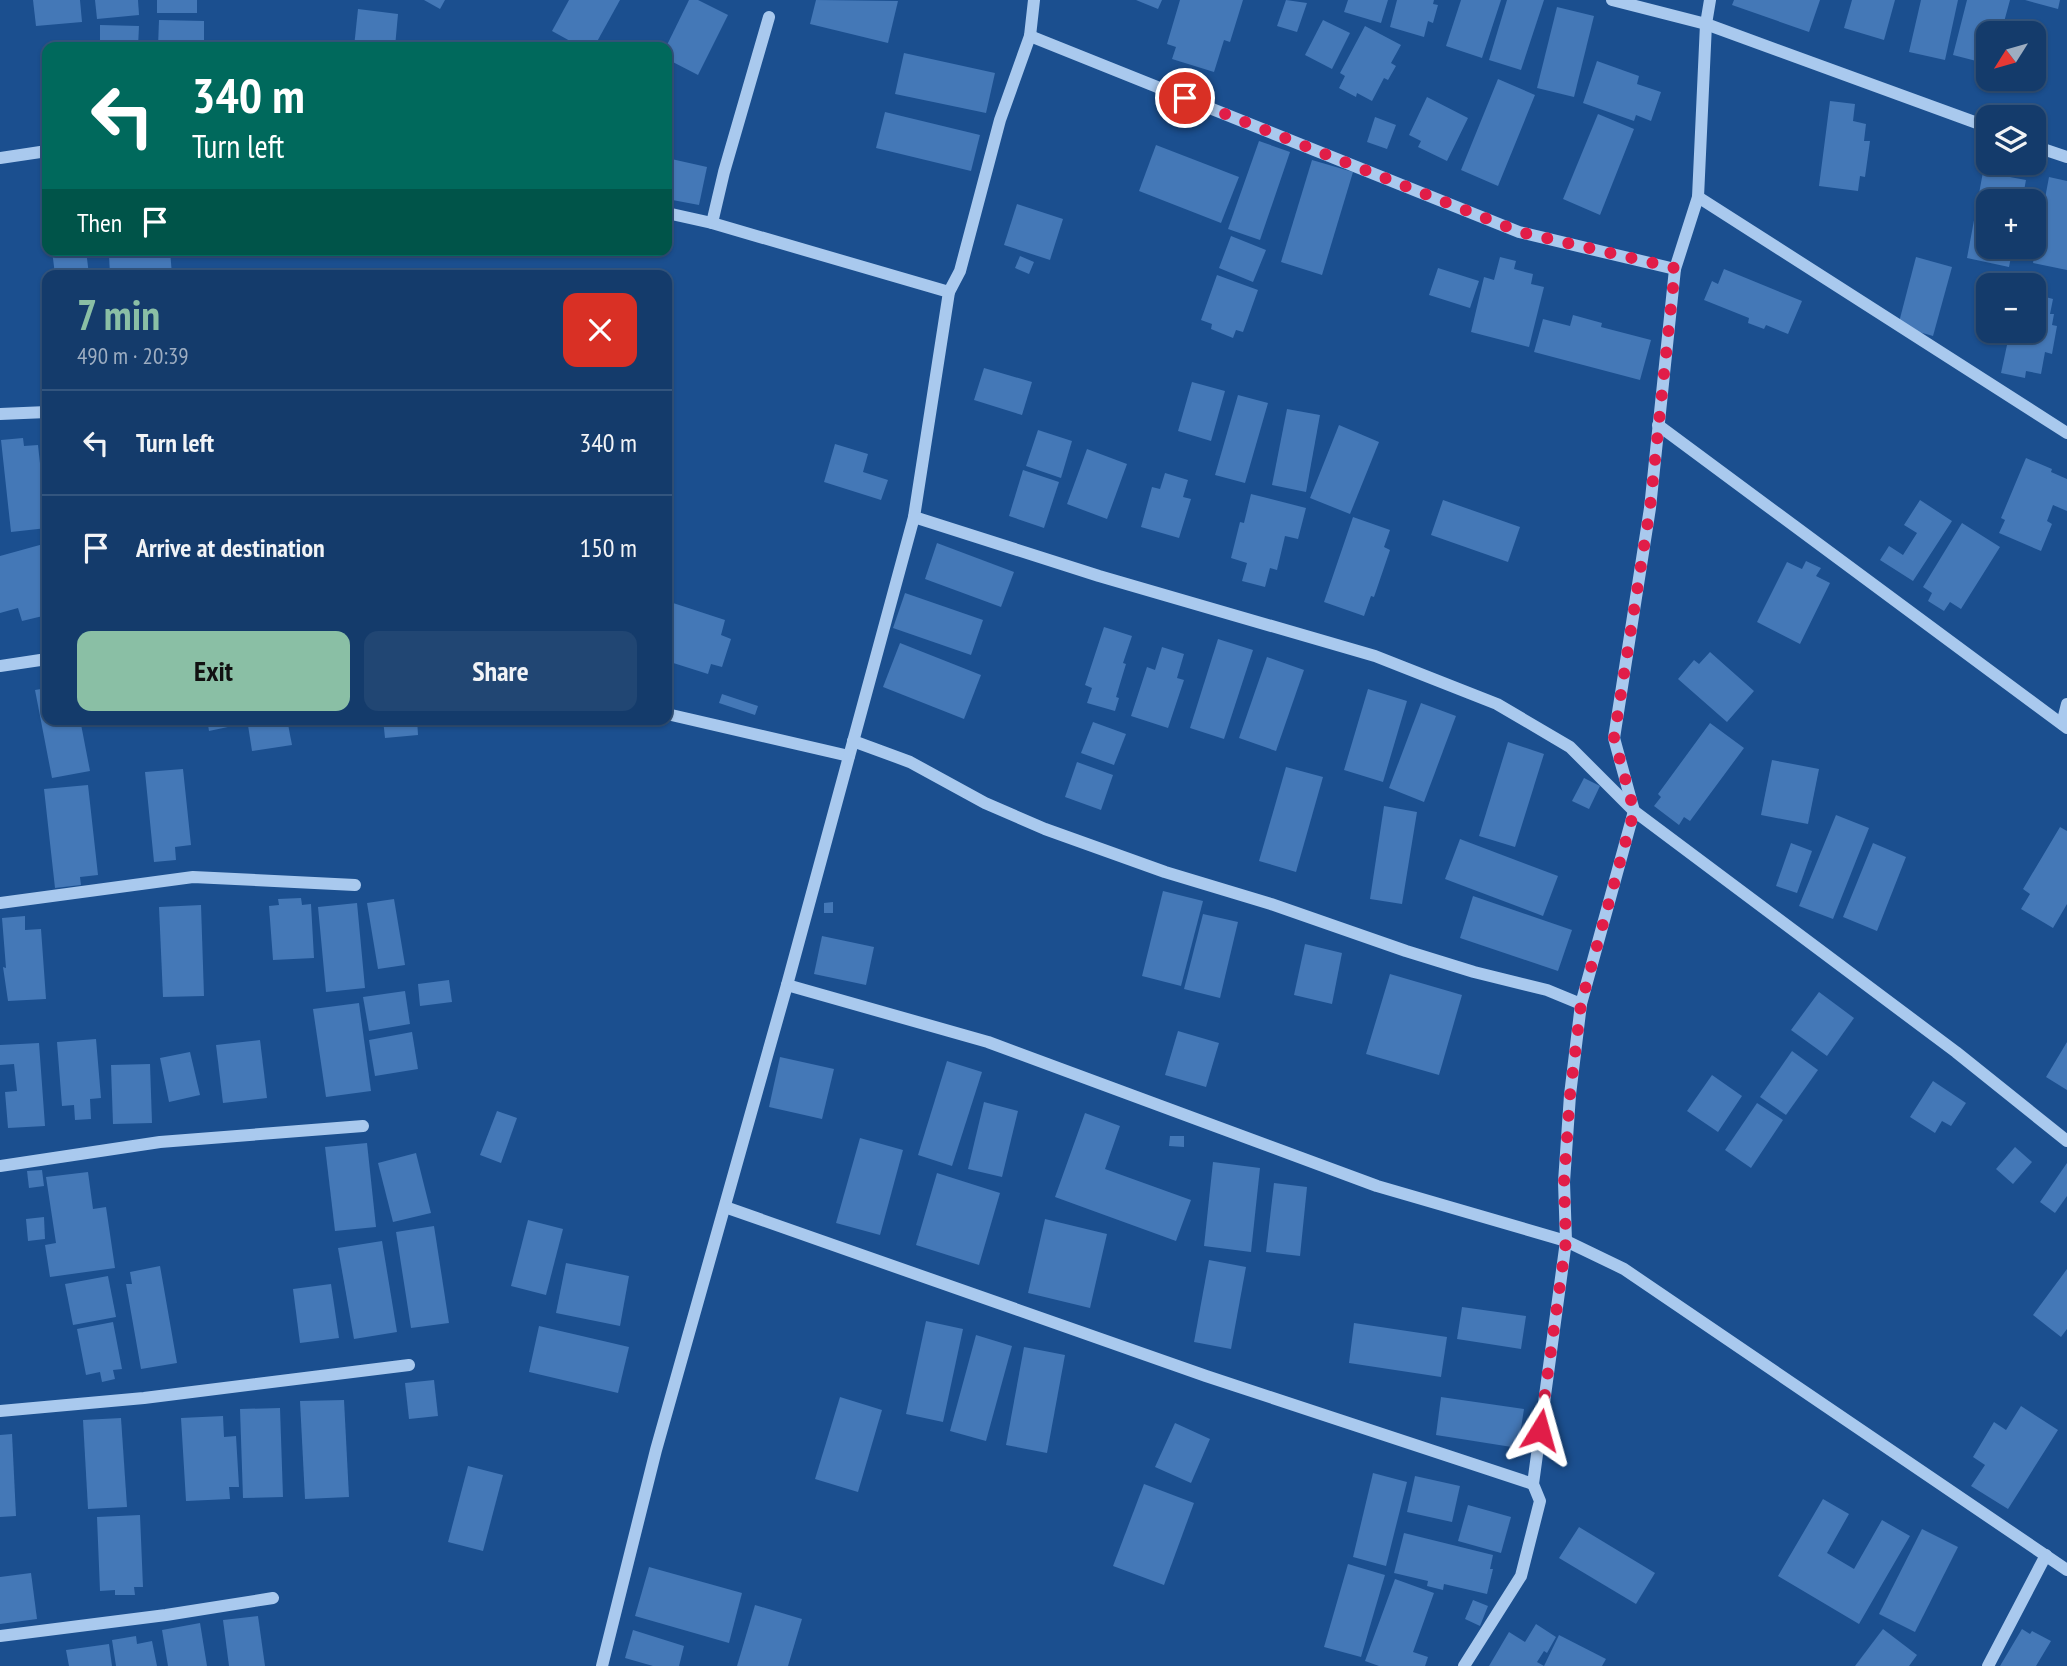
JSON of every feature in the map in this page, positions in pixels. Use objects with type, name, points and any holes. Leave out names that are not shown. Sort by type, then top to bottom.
[{"type":"street","points":[[602,1666],[656,1450],[787,985],[914,517],[949,292],[960,271],[1000,120],[1030,36],[1034,0]]},
{"type":"street","points":[[1612,0],[1706,24],[1976,123]]},
{"type":"street","points":[[1464,1666],[1521,1576],[1540,1501],[1533,1484],[1566,1241],[1564,1182],[1570,1095],[1581,1004],[1634,811],[1614,738],[1650,508],[1675,268],[1698,197],[1706,24],[1710,0]]},
{"type":"street","points":[[712,223],[769,17]]},
{"type":"street","points":[[1030,36],[1520,232],[1675,268]]},
{"type":"street","points":[[2046,150],[2067,157]]},
{"type":"street","points":[[0,158],[42,152]]},
{"type":"street","points":[[1698,197],[2067,433]]},
{"type":"street","points":[[672,214],[712,223],[949,292]]},
{"type":"street","points":[[0,414],[42,412]]},
{"type":"street","points":[[1658,425],[2065,726]]},
{"type":"street","points":[[914,517],[1099,576],[1375,656],[1497,704],[1570,747],[1634,811],[1956,1052],[2067,1142]]},
{"type":"street","points":[[0,666],[42,660]]},
{"type":"street","points":[[2065,726],[2067,704]]},
{"type":"street","points":[[672,715],[849,755]]},
{"type":"street","points":[[853,741],[910,762],[985,803],[1165,872],[1271,904],[1406,951],[1546,990],[1581,1004]]},
{"type":"street","points":[[0,903],[194,877],[355,885]]},
{"type":"street","points":[[787,985],[988,1042],[1377,1186],[1566,1241],[1624,1269],[2067,1570]]},
{"type":"street","points":[[0,1166],[160,1142],[363,1126]]},
{"type":"street","points":[[724,1207],[1206,1376],[1533,1484]]},
{"type":"street","points":[[0,1411],[144,1398],[409,1365]]},
{"type":"street","points":[[1988,1666],[2046,1555]]},
{"type":"street","points":[[0,1636],[273,1598]]},
{"type":"building","points":[[33,0],[80,0],[82,22],[36,26]]},
{"type":"building","points":[[95,0],[138,0],[139,15],[97,19]]},
{"type":"building","points":[[157,0],[197,0],[197,13],[157,13]]},
{"type":"building","points":[[424,0],[445,0],[440,9]]},
{"type":"building","points":[[569,0],[620,0],[597,42],[572,42],[552,31]]},
{"type":"building","points":[[689,0],[698,0],[728,15],[698,75],[672,62],[672,42],[668,42]]},
{"type":"building","points":[[816,0],[898,1],[888,43],[810,24]]},
{"type":"building","points":[[1136,0],[1162,0],[1158,9]]},
{"type":"building","points":[[1180,0],[1243,0],[1230,42],[1224,40],[1214,72],[1172,59],[1176,47],[1167,44]]},
{"type":"building","points":[[1286,0],[1307,3],[1297,32],[1277,26]]},
{"type":"building","points":[[1348,0],[1388,0],[1381,23],[1344,12]]},
{"type":"building","points":[[1397,0],[1434,0],[1433,4],[1438,5],[1433,23],[1428,21],[1424,37],[1390,27]]},
{"type":"building","points":[[1461,0],[1501,0],[1482,58],[1446,46]]},
{"type":"building","points":[[1507,0],[1544,0],[1521,70],[1489,60]]},
{"type":"building","points":[[1734,0],[1820,0],[1809,32],[1732,5]]},
{"type":"building","points":[[1852,0],[1895,0],[1884,40],[1844,28]]},
{"type":"building","points":[[1921,0],[1958,0],[1945,60],[1909,52]]},
{"type":"building","points":[[1967,0],[2010,0],[2004,21],[1976,21],[1976,61],[1953,55]]},
{"type":"building","points":[[2025,0],[2060,0],[2058,9]]},
{"type":"building","points":[[1557,7],[1594,16],[1574,97],[1537,88]]},
{"type":"building","points":[[358,9],[398,14],[395,42],[355,42]]},
{"type":"building","points":[[159,20],[204,21],[204,42],[158,42]]},
{"type":"building","points":[[1323,20],[1350,33],[1332,69],[1305,55]]},
{"type":"building","points":[[100,25],[139,26],[138,42],[100,42]]},
{"type":"building","points":[[1365,26],[1401,45],[1391,63],[1396,66],[1388,80],[1384,78],[1372,101],[1357,93],[1356,97],[1339,88],[1345,76],[1340,73]]},
{"type":"building","points":[[904,53],[995,73],[986,113],[895,94]]},
{"type":"building","points":[[1597,61],[1639,76],[1637,84],[1661,92],[1651,121],[1636,115],[1634,121],[1583,103]]},
{"type":"building","points":[[1498,79],[1535,95],[1498,186],[1461,170]]},
{"type":"building","points":[[1427,97],[1468,118],[1447,161],[1418,147],[1421,141],[1409,135]]},
{"type":"building","points":[[1830,101],[1855,104],[1853,121],[1866,124],[1864,141],[1870,141],[1865,177],[1860,176],[1858,191],[1819,186]]},
{"type":"building","points":[[885,112],[980,135],[971,171],[876,148]]},
{"type":"building","points":[[1598,114],[1634,129],[1600,215],[1563,199]]},
{"type":"building","points":[[1375,117],[1396,125],[1387,149],[1367,142]]},
{"type":"building","points":[[1259,141],[1290,152],[1260,240],[1228,229]]},
{"type":"building","points":[[1156,145],[1239,177],[1221,223],[1139,191]]},
{"type":"building","points":[[672,159],[707,167],[699,205],[672,200]]},
{"type":"building","points":[[1312,160],[1353,172],[1322,275],[1281,262]]},
{"type":"building","points":[[1982,175],[2026,180],[2024,189],[1980,189]]},
{"type":"building","points":[[2049,177],[2067,181],[2067,270],[2033,263],[2034,259],[2046,259],[2046,193]]},
{"type":"building","points":[[1017,204],[1063,219],[1050,260],[1004,245]]},
{"type":"building","points":[[1976,210],[1976,259],[2011,259],[2009,267],[1967,258]]},
{"type":"building","points":[[1231,236],[1266,250],[1253,282],[1219,268]]},
{"type":"building","points":[[53,256],[87,256],[88,270],[54,270]]},
{"type":"building","points":[[109,256],[170,256],[172,270],[110,270]]},
{"type":"building","points":[[1020,256],[1034,262],[1029,274],[1015,268]]},
{"type":"building","points":[[1500,257],[1516,261],[1514,269],[1533,274],[1531,284],[1544,287],[1529,347],[1471,332],[1484,277],[1494,280]]},
{"type":"building","points":[[1916,257],[1952,267],[1933,336],[1898,326]]},
{"type":"building","points":[[1438,268],[1479,281],[1470,308],[1429,295]]},
{"type":"building","points":[[1724,269],[1802,301],[1788,334],[1766,325],[1764,329],[1748,323],[1749,318],[1704,300],[1712,281],[1718,284]]},
{"type":"building","points":[[1217,275],[1258,290],[1243,332],[1236,330],[1233,338],[1211,329],[1212,324],[1201,320]]},
{"type":"building","points":[[2046,297],[2053,299],[2050,314],[2054,314],[2052,325],[2057,326],[2052,354],[2045,352],[2041,374],[2026,371],[2025,378],[2001,373],[2007,343],[2046,343]]},
{"type":"building","points":[[1573,315],[1602,323],[1601,327],[1651,340],[1640,380],[1534,352],[1543,319],[1570,326]]},
{"type":"building","points":[[984,368],[1032,382],[1022,415],[974,400]]},
{"type":"building","points":[[1192,382],[1225,391],[1211,441],[1178,431]]},
{"type":"building","points":[[1238,395],[1268,403],[1245,483],[1215,475]]},
{"type":"building","points":[[1287,409],[1320,415],[1306,492],[1272,485]]},
{"type":"building","points":[[1339,425],[1379,442],[1350,514],[1310,498]]},
{"type":"building","points":[[1038,430],[1072,441],[1061,478],[1026,466]]},
{"type":"building","points":[[23,438],[24,446],[38,445],[42,482],[42,529],[11,532],[1,440]]},
{"type":"building","points":[[835,444],[868,454],[863,472],[888,480],[881,500],[824,482]]},
{"type":"building","points":[[1087,449],[1127,464],[1107,519],[1067,504]]},
{"type":"building","points":[[2026,458],[2067,479],[2067,511],[2053,505],[2047,521],[2052,524],[2041,551],[1999,533],[2005,520],[2001,518]]},
{"type":"building","points":[[1023,470],[1059,482],[1044,528],[1009,516]]},
{"type":"building","points":[[1165,473],[1188,480],[1183,497],[1191,499],[1179,538],[1141,527],[1152,487],[1160,489]]},
{"type":"building","points":[[1251,494],[1306,508],[1298,539],[1285,536],[1277,570],[1270,568],[1265,587],[1242,581],[1247,563],[1231,558],[1240,522],[1244,523]]},
{"type":"building","points":[[1443,500],[1520,527],[1508,562],[1431,535]]},
{"type":"building","points":[[1920,500],[1952,521],[1913,581],[1880,560],[1889,546],[1903,555],[1917,533],[1904,525]]},
{"type":"building","points":[[1353,517],[1390,530],[1384,547],[1390,550],[1374,597],[1371,596],[1364,616],[1324,602]]},
{"type":"building","points":[[1962,523],[2000,547],[1961,609],[1950,602],[1944,611],[1928,601],[1932,593],[1923,587]]},
{"type":"building","points":[[937,543],[1014,572],[1001,607],[925,579]]},
{"type":"building","points":[[42,544],[42,616],[22,621],[18,608],[0,613],[0,556]]},
{"type":"building","points":[[1806,561],[1821,568],[1816,576],[1830,583],[1800,644],[1757,622],[1787,562],[1802,569]]},
{"type":"building","points":[[905,593],[983,620],[971,655],[893,628]]},
{"type":"building","points":[[672,603],[725,620],[721,635],[731,639],[722,667],[711,664],[708,674],[672,663]]},
{"type":"building","points":[[1104,627],[1132,636],[1123,663],[1126,664],[1116,697],[1119,698],[1115,711],[1087,703],[1092,688],[1085,685]]},
{"type":"building","points":[[1218,639],[1253,650],[1224,739],[1190,728]]},
{"type":"building","points":[[900,643],[981,675],[964,719],[883,687]]},
{"type":"building","points":[[1162,647],[1184,654],[1177,678],[1184,680],[1168,728],[1131,716],[1147,667],[1155,670]]},
{"type":"building","points":[[1710,652],[1754,691],[1727,722],[1678,679],[1694,660],[1699,664]]},
{"type":"building","points":[[1267,657],[1304,670],[1276,751],[1239,738]]},
{"type":"building","points":[[42,689],[42,725],[81,725],[90,771],[52,778],[35,690]]},
{"type":"building","points":[[1368,689],[1407,701],[1383,782],[1344,770]]},
{"type":"building","points":[[722,694],[758,706],[755,715],[719,703]]},
{"type":"building","points":[[1421,703],[1456,716],[1424,802],[1389,788]]},
{"type":"building","points":[[1093,722],[1126,734],[1114,765],[1081,753]]},
{"type":"building","points":[[1710,723],[1744,748],[1690,821],[1684,817],[1679,825],[1654,806],[1661,797],[1658,794]]},
{"type":"building","points":[[208,725],[237,725],[209,731]]},
{"type":"building","points":[[248,725],[288,725],[292,745],[252,751]]},
{"type":"building","points":[[384,725],[417,725],[418,735],[385,738]]},
{"type":"building","points":[[1508,742],[1544,754],[1515,847],[1479,836]]},
{"type":"building","points":[[1772,760],[1819,769],[1808,824],[1761,815]]},
{"type":"building","points":[[1077,762],[1113,775],[1101,810],[1065,797]]},
{"type":"building","points":[[1286,767],[1323,777],[1296,872],[1259,861]]},
{"type":"building","points":[[183,769],[191,845],[175,847],[176,860],[154,862],[145,772]]},
{"type":"building","points":[[1584,778],[1600,786],[1589,809],[1572,801]]},
{"type":"building","points":[[88,785],[98,875],[80,877],[81,885],[55,888],[44,789]]},
{"type":"building","points":[[1384,806],[1417,812],[1402,904],[1370,899]]},
{"type":"building","points":[[1836,815],[1869,828],[1833,919],[1799,906]]},
{"type":"building","points":[[2060,827],[2067,831],[2067,904],[2053,928],[2021,909],[2030,894],[2023,889]]},
{"type":"building","points":[[1460,839],[1558,876],[1543,916],[1445,879]]},
{"type":"building","points":[[1791,843],[1812,851],[1797,893],[1776,886]]},
{"type":"building","points":[[1873,843],[1906,857],[1877,931],[1843,917]]},
{"type":"building","points":[[1163,891],[1203,901],[1181,986],[1142,976]]},
{"type":"building","points":[[1473,896],[1572,930],[1558,971],[1460,938]]},
{"type":"building","points":[[301,898],[302,905],[311,904],[314,958],[273,960],[269,906],[279,905],[278,899]]},
{"type":"building","points":[[394,899],[405,965],[378,969],[367,903]]},
{"type":"building","points":[[833,902],[833,913],[824,913],[824,903]]},
{"type":"building","points":[[357,903],[365,988],[326,992],[318,907]]},
{"type":"building","points":[[201,905],[204,996],[163,997],[159,907]]},
{"type":"building","points":[[1203,914],[1238,922],[1220,998],[1184,989]]},
{"type":"building","points":[[25,916],[25,930],[41,929],[46,999],[8,1001],[3,967],[6,968],[2,918]]},
{"type":"building","points":[[822,936],[874,947],[866,985],[814,974]]},
{"type":"building","points":[[1305,944],[1342,953],[1332,1004],[1294,995]]},
{"type":"building","points":[[1390,974],[1462,995],[1439,1075],[1366,1054]]},
{"type":"building","points":[[449,980],[452,1002],[420,1006],[418,984]]},
{"type":"building","points":[[405,991],[410,1024],[369,1031],[363,997]]},
{"type":"building","points":[[1819,992],[1854,1018],[1827,1056],[1791,1030]]},
{"type":"building","points":[[359,1003],[371,1091],[326,1097],[313,1009]]},
{"type":"building","points":[[1178,1031],[1219,1043],[1206,1087],[1165,1075]]},
{"type":"building","points":[[412,1032],[418,1069],[375,1076],[369,1040]]},
{"type":"building","points":[[96,1039],[101,1098],[90,1099],[91,1119],[75,1120],[74,1105],[62,1106],[57,1042]]},
{"type":"building","points":[[260,1040],[267,1098],[223,1103],[216,1045]]},
{"type":"building","points":[[2067,1042],[2067,1090],[2046,1077]]},
{"type":"building","points":[[39,1043],[45,1126],[8,1128],[5,1092],[17,1091],[14,1064],[0,1065],[0,1045]]},
{"type":"building","points":[[1792,1051],[1818,1070],[1786,1115],[1760,1097]]},
{"type":"building","points":[[190,1052],[200,1095],[169,1102],[160,1058]]},
{"type":"building","points":[[780,1057],[834,1069],[822,1119],[769,1107]]},
{"type":"building","points":[[947,1061],[982,1072],[952,1166],[918,1155]]},
{"type":"building","points":[[150,1064],[152,1123],[113,1124],[111,1065]]},
{"type":"building","points":[[1712,1075],[1742,1096],[1718,1132],[1687,1111]]},
{"type":"building","points":[[1933,1081],[1966,1103],[1951,1126],[1942,1121],[1935,1133],[1910,1117]]},
{"type":"building","points":[[984,1102],[1018,1111],[1002,1177],[968,1169]]},
{"type":"building","points":[[1757,1103],[1783,1120],[1751,1168],[1725,1150]]},
{"type":"building","points":[[497,1111],[517,1118],[501,1163],[480,1155]]},
{"type":"building","points":[[1085,1113],[1120,1126],[1105,1169],[1191,1200],[1176,1241],[1055,1197]]},
{"type":"building","points":[[1170,1136],[1184,1136],[1184,1147],[1169,1146]]},
{"type":"building","points":[[860,1138],[903,1150],[880,1235],[836,1223]]},
{"type":"building","points":[[367,1143],[376,1227],[335,1231],[325,1147]]},
{"type":"building","points":[[2015,1147],[2032,1162],[2013,1184],[1996,1169]]},
{"type":"building","points":[[416,1153],[431,1213],[393,1222],[378,1163]]},
{"type":"building","points":[[1213,1162],[1260,1168],[1251,1252],[1204,1246]]},
{"type":"building","points":[[2067,1163],[2067,1196],[2055,1213],[2040,1202]]},
{"type":"building","points":[[42,1170],[44,1186],[29,1188],[27,1171]]},
{"type":"building","points":[[88,1172],[93,1209],[106,1207],[115,1268],[50,1277],[45,1245],[56,1243],[46,1177]]},
{"type":"building","points":[[937,1173],[1000,1193],[979,1265],[916,1245]]},
{"type":"building","points":[[1274,1183],[1307,1187],[1300,1256],[1266,1252]]},
{"type":"building","points":[[44,1217],[45,1239],[28,1241],[26,1219]]},
{"type":"building","points":[[1045,1219],[1107,1234],[1090,1308],[1028,1293]]},
{"type":"building","points":[[528,1220],[563,1229],[546,1295],[511,1286]]},
{"type":"building","points":[[434,1226],[449,1323],[411,1328],[396,1232]]},
{"type":"building","points":[[382,1241],[397,1332],[354,1339],[338,1248]]},
{"type":"building","points":[[1209,1260],[1246,1267],[1231,1349],[1194,1342]]},
{"type":"building","points":[[566,1263],[629,1276],[620,1326],[556,1313]]},
{"type":"building","points":[[160,1266],[177,1363],[141,1369],[126,1284],[132,1284],[130,1272]]},
{"type":"building","points":[[2067,1269],[2067,1329],[2061,1337],[2033,1315]]},
{"type":"building","points":[[108,1276],[116,1317],[73,1325],[65,1284]]},
{"type":"building","points":[[331,1284],[339,1338],[300,1343],[293,1289]]},
{"type":"building","points":[[1462,1307],[1526,1316],[1521,1349],[1457,1339]]},
{"type":"building","points":[[926,1321],[963,1329],[943,1422],[906,1414]]},
{"type":"building","points":[[113,1322],[122,1369],[113,1370],[115,1379],[102,1382],[100,1372],[86,1375],[77,1329]]},
{"type":"building","points":[[1354,1323],[1447,1337],[1441,1377],[1349,1363]]},
{"type":"building","points":[[539,1326],[629,1347],[618,1393],[529,1372]]},
{"type":"building","points":[[976,1335],[1012,1346],[986,1441],[950,1431]]},
{"type":"building","points":[[1024,1347],[1065,1355],[1047,1453],[1006,1445]]},
{"type":"building","points":[[434,1380],[438,1416],[409,1419],[405,1383]]},
{"type":"building","points":[[840,1397],[882,1410],[858,1492],[815,1479]]},
{"type":"building","points":[[1441,1397],[1524,1409],[1518,1448],[1436,1435]]},
{"type":"building","points":[[344,1400],[349,1497],[305,1499],[300,1401]]},
{"type":"building","points":[[2021,1406],[2058,1430],[2008,1509],[1971,1486],[1985,1465],[1973,1457],[1994,1422],[2006,1430]]},
{"type":"building","points":[[280,1408],[283,1497],[243,1498],[240,1409]]},
{"type":"building","points":[[223,1416],[224,1437],[236,1436],[239,1487],[229,1487],[230,1499],[186,1501],[181,1418]]},
{"type":"building","points":[[121,1418],[127,1507],[88,1509],[83,1420]]},
{"type":"building","points":[[1175,1423],[1210,1439],[1191,1483],[1155,1467]]},
{"type":"building","points":[[12,1434],[16,1516],[0,1517],[0,1435]]},
{"type":"building","points":[[468,1466],[503,1475],[483,1551],[448,1542]]},
{"type":"building","points":[[1373,1473],[1407,1482],[1386,1566],[1353,1557]]},
{"type":"building","points":[[1415,1476],[1460,1486],[1452,1522],[1407,1512]]},
{"type":"building","points":[[1144,1484],[1194,1503],[1164,1585],[1113,1566]]},
{"type":"building","points":[[1823,1499],[1849,1514],[1827,1553],[1854,1569],[1882,1520],[1910,1536],[1859,1624],[1778,1576]]},
{"type":"building","points":[[1468,1505],[1511,1517],[1501,1553],[1458,1541]]},
{"type":"building","points":[[140,1515],[143,1587],[134,1587],[135,1595],[115,1595],[115,1590],[100,1591],[97,1517]]},
{"type":"building","points":[[1579,1527],[1655,1573],[1636,1604],[1559,1558]]},
{"type":"building","points":[[1922,1529],[1958,1547],[1915,1632],[1879,1614]]},
{"type":"building","points":[[1404,1533],[1493,1555],[1490,1569],[1493,1569],[1487,1594],[1444,1584],[1443,1590],[1427,1586],[1428,1581],[1394,1573]]},
{"type":"building","points":[[1348,1564],[1385,1575],[1361,1657],[1324,1647]]},
{"type":"building","points":[[649,1567],[742,1593],[729,1643],[635,1616]]},
{"type":"building","points":[[31,1573],[37,1619],[0,1624],[0,1577]]},
{"type":"building","points":[[1395,1579],[1434,1593],[1413,1652],[1428,1657],[1425,1666],[1379,1666],[1365,1661]]},
{"type":"building","points":[[1473,1600],[1488,1606],[1480,1626],[1465,1619]]},
{"type":"building","points":[[755,1605],[802,1619],[788,1666],[737,1666]]},
{"type":"building","points":[[258,1616],[265,1666],[229,1666],[223,1620]]},
{"type":"building","points":[[200,1623],[207,1666],[168,1666],[162,1630]]},
{"type":"building","points":[[1536,1624],[1556,1637],[1547,1653],[1544,1651],[1537,1662],[1544,1666],[1489,1666],[1509,1632],[1525,1642]]},
{"type":"building","points":[[1883,1629],[1917,1655],[1909,1666],[1855,1666]]},
{"type":"building","points":[[2022,1629],[2051,1641],[2036,1666],[2000,1666]]},
{"type":"building","points":[[633,1630],[684,1646],[679,1666],[653,1666],[625,1658]]},
{"type":"building","points":[[1559,1635],[1606,1659],[1602,1666],[1544,1666]]},
{"type":"building","points":[[136,1636],[137,1644],[152,1641],[157,1666],[116,1666],[112,1640]]},
{"type":"building","points":[[109,1644],[112,1666],[69,1666],[66,1650]]},
{"type":"route","points":[[1185,98],[1520,232],[1675,268],[1650,508],[1614,738],[1634,811],[1581,1004],[1570,1095],[1564,1182],[1566,1241],[1540,1430]]}]
